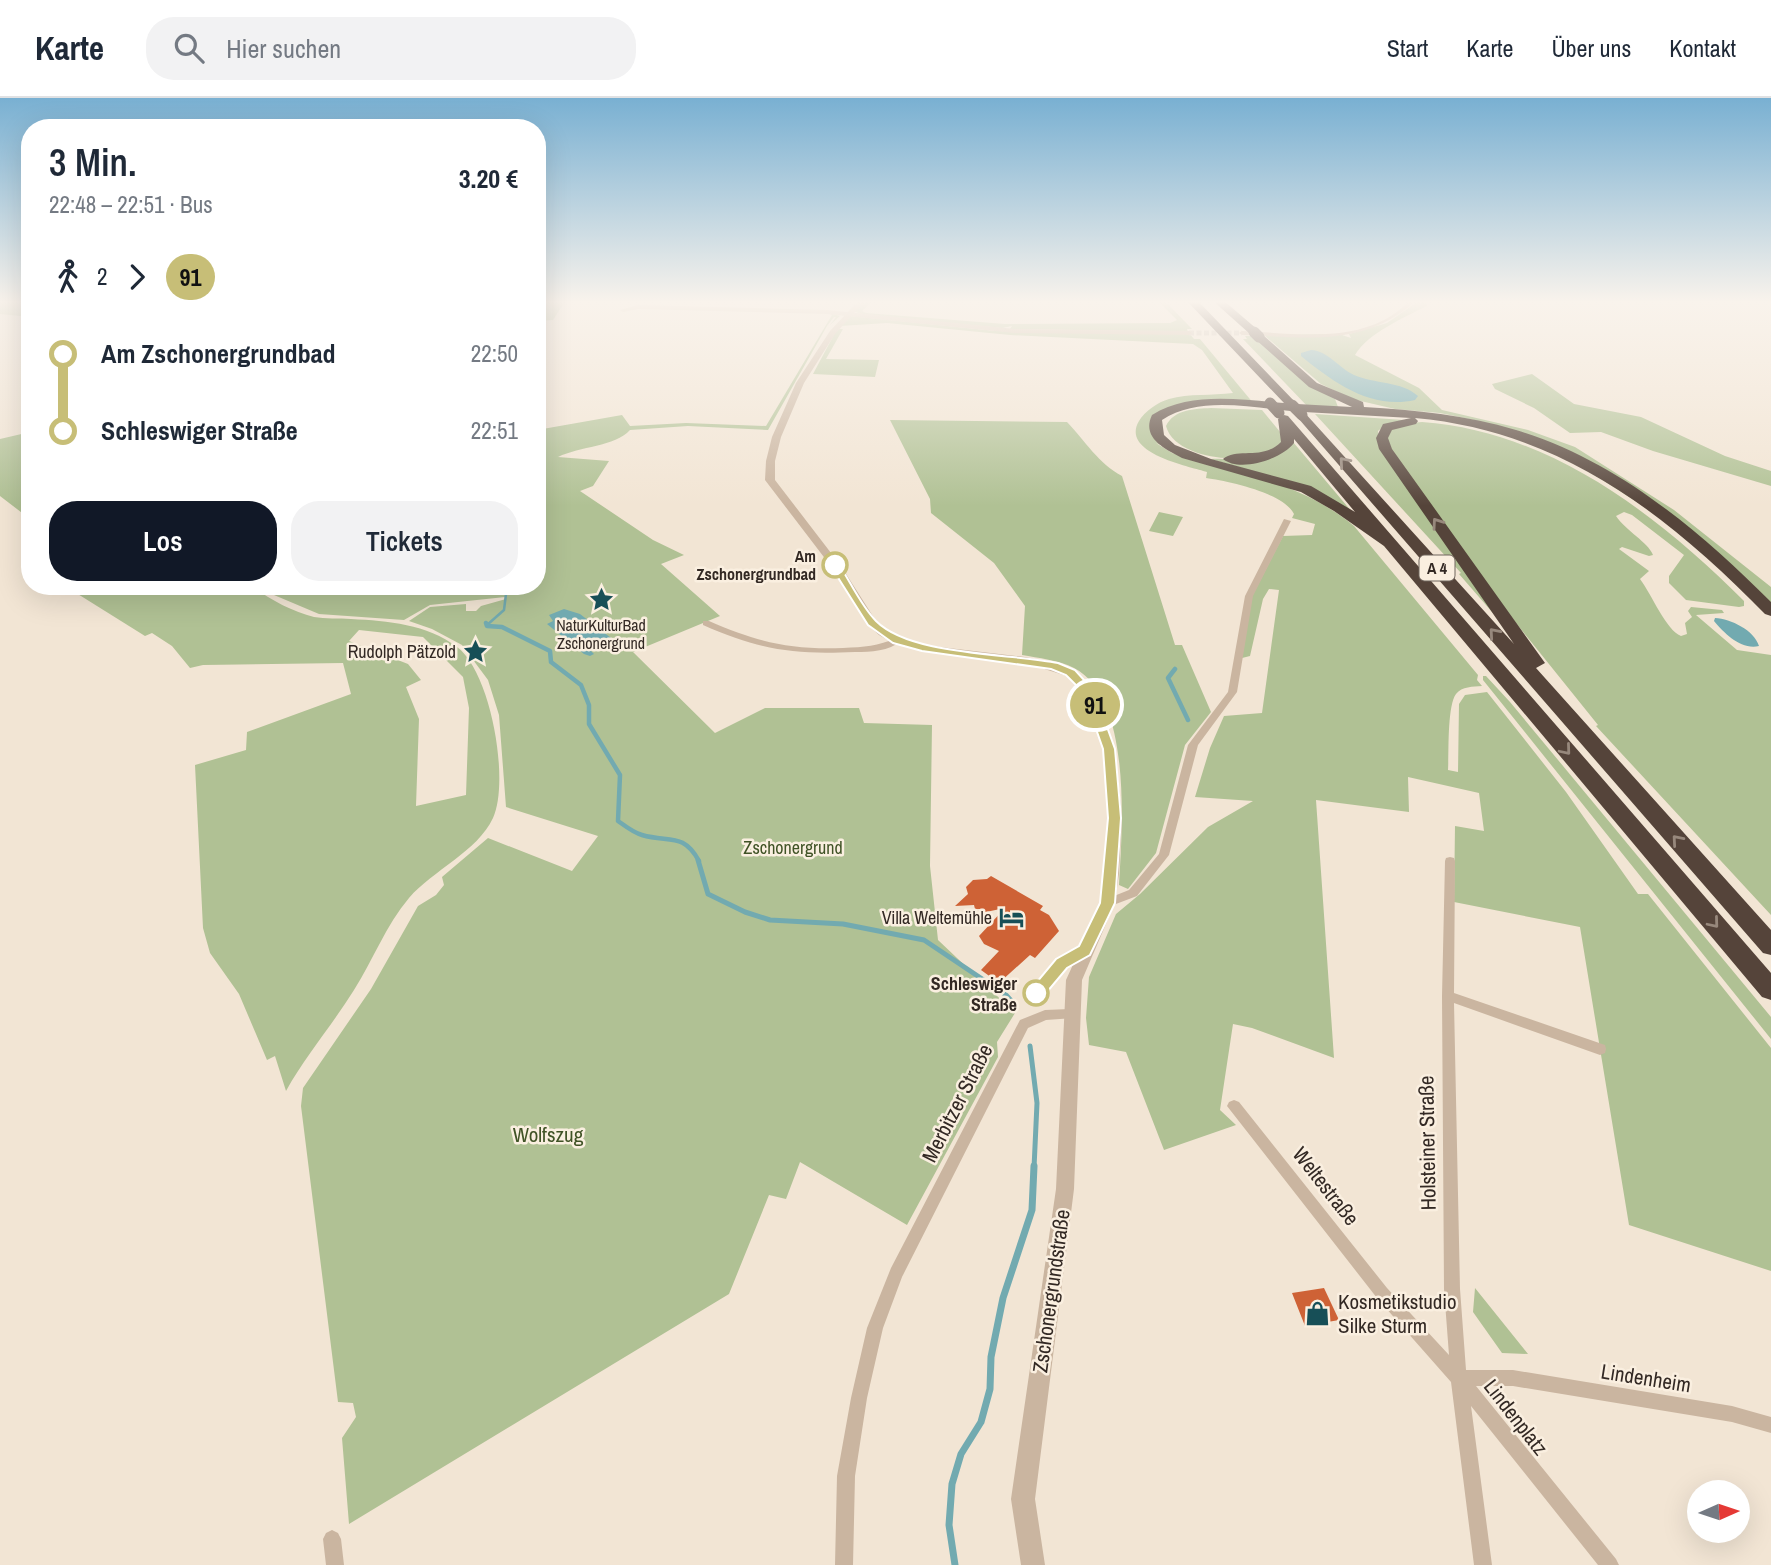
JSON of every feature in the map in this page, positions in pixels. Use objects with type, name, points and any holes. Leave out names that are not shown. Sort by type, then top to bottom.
[{"type":"highway","name":"A 4","points":[[1257,368],[1297,410],[1771,946]]},
{"type":"highway","points":[[1293,368],[1326,393],[1358,405],[1391,413],[1440,417],[1494,427],[1544,444],[1568,456],[1626,489],[1676,524],[1709,551],[1771,611]]},
{"type":"highway","name":"A 4","points":[[1391,413],[1212,403],[1174,408],[1156,418],[1154,428],[1156,434],[1176,450],[1307,490],[1347,513],[1392,545]]},
{"type":"highway","name":"A 4","points":[[1428,420],[1209,407],[1179,411],[1165,421],[1163,427],[1170,439],[1194,452],[1222,458],[1250,459],[1269,456],[1285,447],[1289,438],[1274,408],[1392,545],[1771,990]]},
{"type":"highway","points":[[1572,721],[1534,660],[1386,449],[1382,438],[1387,427],[1428,420],[1480,428],[1517,439],[1596,477],[1640,505],[1685,540],[1744,595],[1771,625]]},
{"type":"street","points":[[811,368],[781,421],[768,470],[770,480],[837,568],[872,623],[897,640],[922,648],[1054,666],[1070,673],[1081,681],[1088,691],[1102,725],[1111,759],[1115,818],[1108,903],[1074,980],[1070,1014]]},
{"type":"street","points":[[1108,903],[1133,893],[1164,855],[1193,745],[1232,692],[1249,596],[1287,521]]},
{"type":"street","points":[[706,623],[748,642],[785,651],[860,649],[888,646],[897,640]]},
{"type":"street","name":"Holsteiner Straße","points":[[1450,860],[1448,996],[1452,1289]]},
{"type":"street","points":[[1448,996],[1600,1049]]},
{"type":"street","name":"Merbitzer Straße","points":[[844,1565],[846,1476],[859,1398],[875,1328],[896,1273],[1024,1024],[1045,1015],[1070,1014]]},
{"type":"street","name":"Zschonergrundstraße","points":[[1033,1565],[1023,1499],[1065,1189],[1070,1014]]},
{"type":"street","name":"Weltestraße","points":[[1234,1106],[1382,1293]]},
{"type":"street","name":"Lindenplatz","points":[[1452,1289],[1459,1378],[1483,1565]]},
{"type":"street","name":"Lindenplatz","points":[[1382,1293],[1459,1378],[1610,1565]]},
{"type":"street","name":"Lindenplatz","points":[[1459,1378],[1513,1378]]},
{"type":"street","name":"Lindenheim","points":[[1513,1378],[1732,1414],[1771,1425]]},
{"type":"street","points":[[332,1539],[335,1565]]},
{"type":"green space","points":[[800,368],[803,368],[768,430],[688,426],[630,430],[616,440],[558,457],[609,461],[593,486],[580,491],[653,540],[684,555],[661,564],[720,616],[633,652],[715,733],[765,708],[859,708],[864,723],[932,725],[930,866],[938,940],[1015,1013],[997,1042],[998,1057],[907,1225],[800,1162],[786,1199],[769,1195],[729,1294],[349,1524],[342,1438],[356,1417],[353,1403],[338,1402],[301,1106],[303,1088],[371,989],[418,906],[436,895],[444,885],[442,877],[488,838],[572,871],[598,836],[506,807],[499,715],[488,680],[462,645],[432,629],[409,621],[430,607],[466,604],[466,611],[476,611],[481,606],[506,599],[505,597],[430,605],[404,620],[319,614],[274,595],[546,595],[546,428],[622,415],[630,426],[686,423],[766,426]]},
{"type":"green space","points":[[816,368],[877,368],[875,377],[813,374]]},
{"type":"green space","points":[[1215,368],[1224,368],[1254,404],[1198,402],[1170,408],[1159,414],[1150,424],[1152,434],[1161,445],[1156,443],[1172,453],[1290,489],[1334,511],[1354,526],[1478,675],[1477,680],[1482,686],[1461,690],[1453,700],[1448,770],[1458,772],[1459,704],[1465,695],[1487,692],[1566,792],[1638,894],[1648,894],[1771,1048],[1771,1271],[1629,1225],[1580,927],[1454,902],[1455,826],[1484,831],[1479,793],[1408,777],[1409,812],[1316,800],[1334,1058],[1252,1028],[1233,1024],[1220,1110],[1236,1125],[1164,1150],[1126,1052],[1089,1045],[1086,1018],[1089,977],[1116,914],[1208,827],[1253,801],[1195,797],[1210,748],[1224,716],[1262,713],[1279,590],[1269,589],[1263,599],[1250,656],[1242,658],[1251,598],[1283,536],[1312,535],[1315,524],[1292,518],[1294,514],[1288,507],[1268,494],[1206,478],[1207,472],[1172,462],[1147,450],[1139,442],[1136,432],[1139,421],[1148,410],[1161,402],[1184,396],[1233,393]]},
{"type":"green space","points":[[1271,368],[1292,368],[1318,390],[1335,399],[1338,407],[1308,407]]},
{"type":"green space","points":[[1303,368],[1381,368],[1419,388],[1442,410],[1528,430],[1575,447],[1674,510],[1771,587],[1771,604],[1715,552],[1537,438],[1474,420],[1440,413],[1395,409],[1352,399],[1321,384]]},
{"type":"green space","points":[[1532,374],[1574,404],[1641,417],[1725,456],[1771,471],[1771,486],[1653,451],[1601,432],[1570,433],[1534,408],[1495,389],[1492,384]]},
{"type":"green space","points":[[1211,408],[1262,410],[1285,438],[1277,450],[1224,458],[1204,455],[1184,447],[1170,434],[1166,426],[1174,416],[1186,411]]},
{"type":"green space","points":[[1315,414],[1404,420],[1384,426],[1378,431],[1379,442],[1499,620],[1459,574],[1461,573]]},
{"type":"green space","points":[[890,420],[1067,422],[1099,458],[1122,476],[1175,645],[1182,645],[1211,712],[1185,745],[1156,853],[1128,889],[1119,885],[1122,832],[1120,768],[1115,736],[1106,707],[1093,684],[1074,668],[1055,661],[1022,655],[1025,606],[994,563],[931,513],[930,499]]},
{"type":"green space","points":[[1422,422],[1469,429],[1514,442],[1557,460],[1598,482],[1675,538],[1744,601],[1744,606],[1739,607],[1686,600],[1669,583],[1669,576],[1684,555],[1632,515],[1624,512],[1616,516],[1653,555],[1622,547],[1619,549],[1649,571],[1640,579],[1675,632],[1681,636],[1687,634],[1685,623],[1692,617],[1688,611],[1691,607],[1722,610],[1724,613],[1696,615],[1737,650],[1771,655],[1771,915],[1596,726],[1598,725],[1512,618],[1387,444],[1388,430]]},
{"type":"green space","points":[[21,434],[21,512],[0,496],[0,439]]},
{"type":"green space","points":[[1293,442],[1352,512],[1299,484],[1210,459],[1265,458],[1285,450]]},
{"type":"green space","points":[[1159,512],[1183,517],[1173,536],[1149,531]]},
{"type":"green space","points":[[79,595],[265,595],[314,617],[407,625],[433,633],[457,647],[469,660],[488,702],[498,754],[498,801],[493,818],[486,830],[466,851],[419,888],[401,908],[354,990],[286,1091],[275,1056],[267,1060],[239,994],[210,953],[203,928],[195,765],[246,750],[247,732],[351,694],[343,663],[203,665],[190,668],[172,646],[152,633],[145,636]],"holes":[[[359,630],[423,637],[463,677],[469,708],[466,795],[416,806],[419,719],[406,687],[421,680],[408,664],[349,641]]]},
{"type":"green space","points":[[1483,676],[1510,702],[1771,1017],[1771,1039],[1483,680]]},
{"type":"green space","points":[[1475,1288],[1528,1354],[1502,1353],[1473,1312]]},
{"type":"water","points":[[1317,368],[1344,368],[1362,378],[1396,385],[1418,396],[1415,400],[1383,401],[1354,391]]},
{"type":"water","points":[[564,609],[580,614],[611,638],[589,649],[594,654],[584,654],[547,624],[553,621],[549,615]]},
{"type":"water","points":[[1715,618],[1741,626],[1752,635],[1759,646],[1746,646],[1734,640],[1714,621]]},
{"type":"building","points":[[991,876],[1043,906],[1040,910],[1049,915],[1059,931],[1035,958],[1030,955],[999,983],[981,970],[999,951],[984,944],[979,936],[1005,908],[981,913],[974,905],[955,906],[968,894],[966,887],[973,880]]},
{"type":"building","name":"Kosmetikstudio Silke Sturm","points":[[1324,1288],[1339,1320],[1305,1326],[1292,1293]]},
{"type":"waterway","points":[[487,625],[504,610],[506,595]]},
{"type":"waterway","points":[[486,623],[487,626],[502,627],[550,651],[551,662],[581,685],[589,705],[589,724],[620,775],[618,821],[639,834],[681,842],[699,861]]},
{"type":"waterway","points":[[1175,669],[1168,678],[1188,720]]},
{"type":"waterway","points":[[698,860],[708,894],[745,912],[770,920],[843,924],[924,940],[1006,995],[1015,1005]]},
{"type":"waterway","points":[[1030,1046],[1037,1103],[1034,1168]]},
{"type":"waterway","points":[[955,1565],[949,1525],[952,1484],[961,1454],[981,1422],[990,1389],[991,1357],[1003,1298],[1032,1210],[1034,1166]]},
{"type":"bus line","name":"91","points":[[835,565],[872,623],[897,640],[922,648],[1054,666],[1081,681],[1088,691],[1109,749],[1113,780],[1115,818],[1108,903],[1085,950],[1062,964],[1036,993]]},
{"type":"place","name":"Am Zschonergrundbad","points":[[835,565]]},
{"type":"place","name":"NaturKulturBad Zschonergrund","points":[[601,599]]},
{"type":"place","name":"Rudolph Pätzold","points":[[476,651]]},
{"type":"place","name":"Villa Weltemühle","points":[[1012,917]]},
{"type":"place","name":"Schleswiger Straße","points":[[1036,993]]},
{"type":"place","name":"Kosmetikstudio Silke Sturm","points":[[1318,1313]]},
{"type":"park label","name":"Zschonergrund","points":[[793,847]]},
{"type":"park label","name":"Wolfszug","points":[[548,1134]]}]
